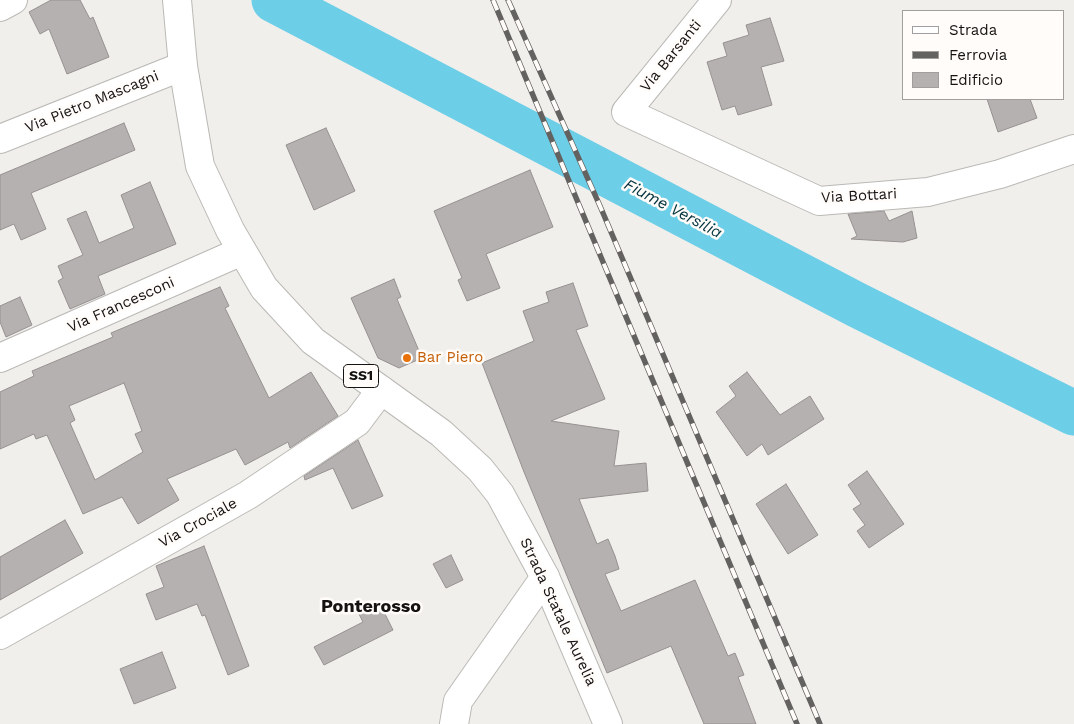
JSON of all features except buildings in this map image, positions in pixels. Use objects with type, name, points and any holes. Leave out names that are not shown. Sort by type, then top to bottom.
[{"type":"street","points":[[0,7],[13,0]]},
{"type":"street","name":"Strada Statale Aurelia","points":[[177,0],[183,66],[200,166],[230,230],[264,288],[314,341],[441,433],[480,469],[500,494],[545,578],[608,724]]},
{"type":"street","name":"Via Barsanti","points":[[626,112],[717,0]]},
{"type":"street","name":"Via Pietro Mascagni","points":[[0,139],[183,66]]},
{"type":"street","name":"Via Bottari","points":[[626,112],[819,201],[928,192],[1000,174],[1074,149]]},
{"type":"street","name":"Via Francesconi","points":[[0,358],[242,251]]},
{"type":"street","name":"Via Crociale","points":[[0,635],[248,495],[357,422],[381,390]]},
{"type":"street","points":[[454,724],[458,701],[545,578]]},
{"type":"waterway","name":"Fiume Versilia","points":[[274,0],[857,305],[1074,413]]},
{"type":"railway","points":[[493,0],[797,724]]},
{"type":"railway","points":[[508,0],[600,206],[820,724]]},
{"type":"place","name":"Bar Piero","points":[[407,358]]},
{"type":"district","name":"Ponterosso","points":[[371,607]]}]
